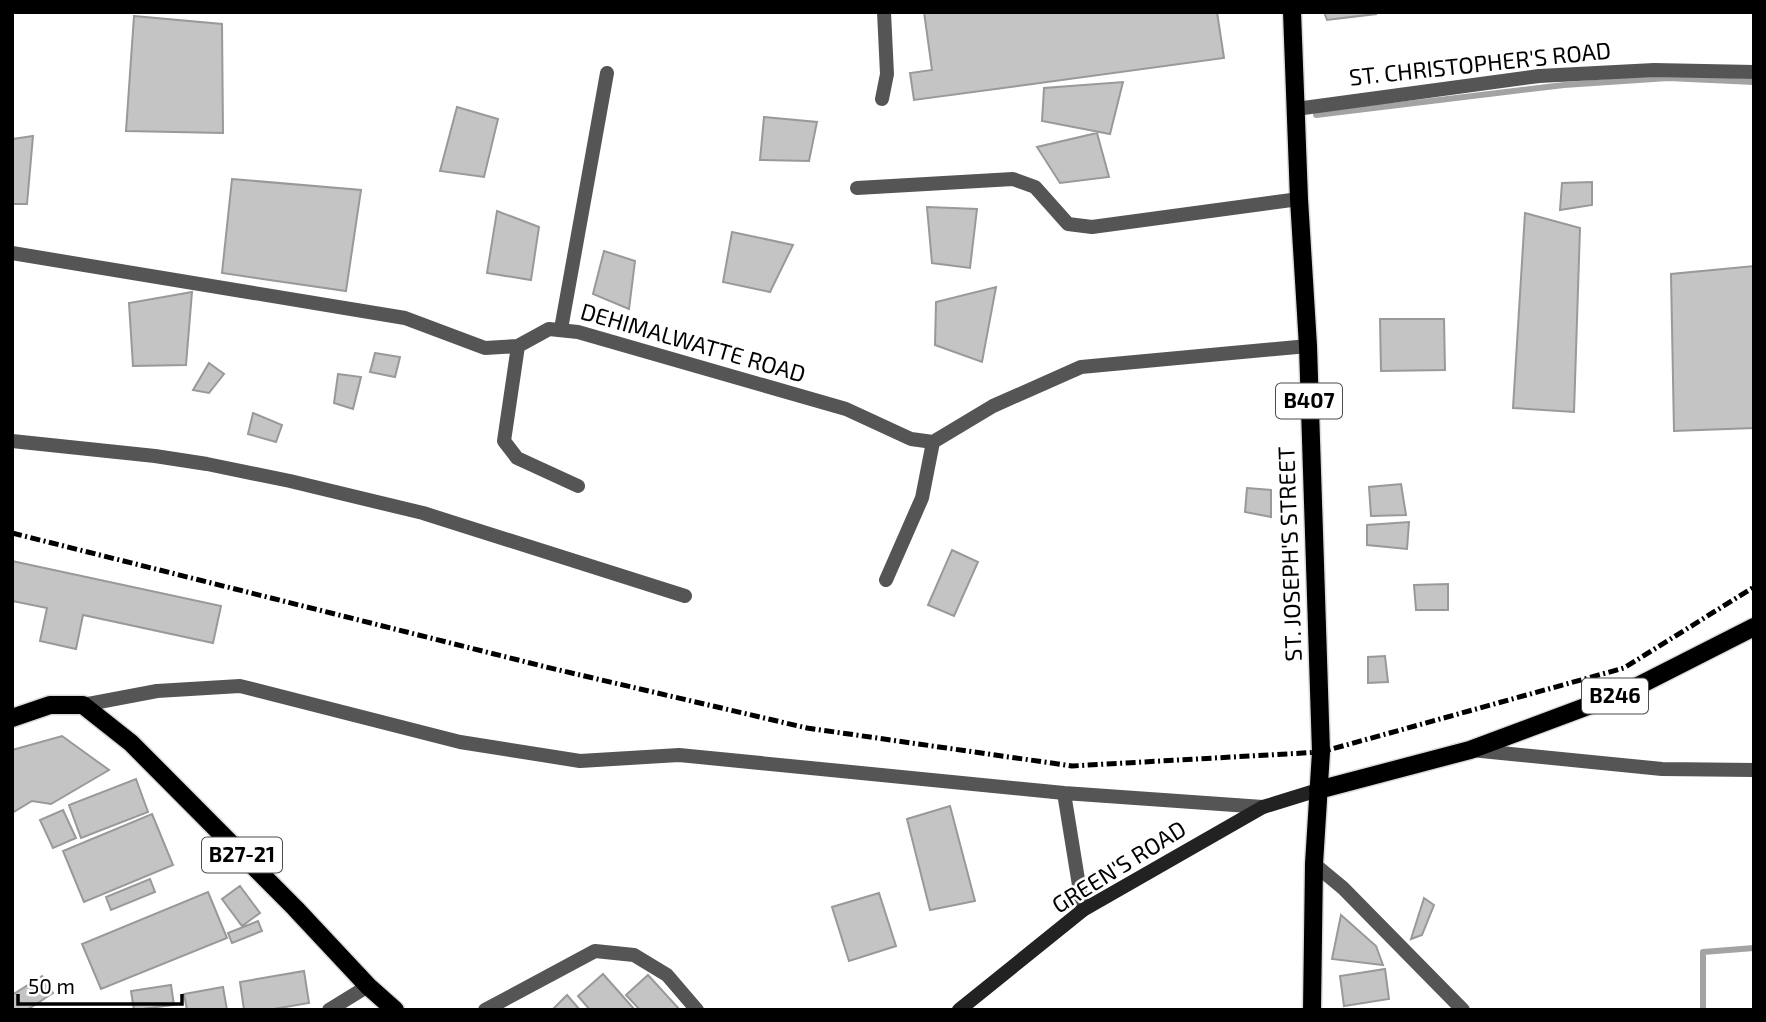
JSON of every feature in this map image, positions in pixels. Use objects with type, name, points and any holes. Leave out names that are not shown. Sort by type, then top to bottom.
[{"type":"main road","name":"ST. JOSEPH'S STREET","points":[[1292,12],[1308,346],[1321,752],[1314,864],[1312,1010]]},
{"type":"main road","name":"B246","points":[[1318,790],[1470,750],[1628,691],[1754,627]]},
{"type":"main road","points":[[12,718],[50,705],[83,705]]},
{"type":"main road","name":"B27-21","points":[[83,705],[131,743],[295,908],[368,986],[395,1010]]},
{"type":"main road","name":"GREEN'S ROAD","points":[[959,1010],[1083,910],[1263,807],[1318,790]]},
{"type":"street","points":[[881,99],[887,74],[884,12]]},
{"type":"street","name":"ST. CHRISTOPHER'S ROAD","points":[[1296,109],[1539,76],[1654,70],[1754,72]]},
{"type":"street","points":[[561,329],[607,73]]},
{"type":"street","points":[[856,188],[1013,179],[1035,187],[1068,224],[1092,228],[1299,199]]},
{"type":"street","name":"DEHIMALWATTE ROAD","points":[[12,253],[405,318],[485,348],[518,346],[549,329],[561,329],[846,409],[911,439],[933,442]]},
{"type":"street","points":[[518,346],[504,441],[517,458],[578,486]]},
{"type":"street","points":[[886,580],[922,498],[933,442],[993,406],[1081,367],[1308,346]]},
{"type":"street","points":[[12,441],[181,460],[290,481],[424,513],[685,596]]},
{"type":"street","points":[[83,705],[157,691],[240,686],[460,742],[580,761],[679,755],[1064,793],[1263,807]]},
{"type":"street","points":[[1470,750],[1662,769],[1754,770]]},
{"type":"street","points":[[1064,793],[1083,910]]},
{"type":"street","points":[[1314,864],[1343,888],[1463,1010]]},
{"type":"street","points":[[485,1010],[595,951],[635,955],[667,975],[697,1010]]},
{"type":"street","points":[[328,1010],[368,986]]},
{"type":"building","points":[[924,12],[1217,12],[1224,58],[914,100],[910,73],[932,70]]},
{"type":"building","points":[[1324,12],[1376,12],[1376,14],[1327,20]]},
{"type":"building","points":[[134,16],[222,24],[223,133],[126,131]]},
{"type":"building","points":[[1123,82],[1110,134],[1042,121],[1044,88]]},
{"type":"building","points":[[457,107],[498,119],[484,177],[440,171]]},
{"type":"building","points":[[764,117],[817,122],[809,161],[760,160]]},
{"type":"building","points":[[1097,133],[1109,177],[1060,183],[1037,147]]},
{"type":"building","points":[[33,136],[27,204],[12,204],[12,139]]},
{"type":"building","points":[[232,179],[361,190],[346,291],[222,273]]},
{"type":"building","points":[[1592,182],[1592,205],[1560,210],[1562,183]]},
{"type":"building","points":[[927,207],[977,209],[970,268],[932,263]]},
{"type":"building","points":[[497,211],[539,227],[531,280],[487,273]]},
{"type":"building","points":[[1525,213],[1580,228],[1574,412],[1513,408]]},
{"type":"building","points":[[732,232],[793,245],[770,292],[723,282]]},
{"type":"building","points":[[604,251],[635,261],[629,309],[593,294]]},
{"type":"building","points":[[1754,266],[1754,428],[1674,431],[1671,274]]},
{"type":"building","points":[[996,287],[982,362],[935,345],[936,302]]},
{"type":"building","points":[[192,292],[186,365],[133,366],[129,303]]},
{"type":"building","points":[[1380,319],[1444,319],[1445,370],[1381,371]]},
{"type":"building","points":[[375,353],[400,357],[395,377],[370,372]]},
{"type":"building","points":[[209,363],[224,374],[209,393],[193,390]]},
{"type":"building","points":[[338,374],[361,377],[353,409],[334,403]]},
{"type":"building","points":[[253,413],[282,425],[276,442],[248,434]]},
{"type":"building","points":[[1401,484],[1406,515],[1371,516],[1369,487]]},
{"type":"building","points":[[1247,488],[1271,490],[1271,517],[1245,512]]},
{"type":"building","points":[[1409,522],[1407,549],[1367,545],[1367,525]]},
{"type":"building","points":[[952,550],[978,562],[954,616],[928,605]]},
{"type":"building","points":[[12,561],[221,606],[213,643],[83,615],[76,649],[40,641],[47,608],[12,601]]},
{"type":"building","points":[[1448,584],[1448,610],[1416,610],[1414,585]]},
{"type":"building","points":[[1385,656],[1388,682],[1368,683],[1368,657]]},
{"type":"building","points":[[62,736],[109,770],[51,804],[32,801],[12,813],[12,750]]},
{"type":"building","points":[[136,779],[148,812],[81,838],[69,805]]},
{"type":"building","points":[[950,806],[975,901],[930,910],[907,819]]},
{"type":"building","points":[[63,810],[76,838],[53,848],[40,820]]},
{"type":"building","points":[[152,814],[173,865],[84,902],[63,851]]},
{"type":"building","points":[[150,879],[155,892],[111,910],[106,897]]},
{"type":"building","points":[[240,886],[260,913],[242,926],[222,899]]},
{"type":"building","points":[[208,892],[227,938],[101,989],[82,944]]},
{"type":"building","points":[[879,893],[896,946],[849,961],[832,907]]},
{"type":"building","points":[[1424,898],[1434,905],[1422,935],[1411,939]]},
{"type":"building","points":[[1341,915],[1376,946],[1383,965],[1332,959]]},
{"type":"building","points":[[258,921],[262,931],[232,943],[228,933]]},
{"type":"building","points":[[1385,969],[1389,999],[1344,1006],[1340,976]]},
{"type":"building","points":[[304,971],[309,1003],[268,1010],[244,1010],[240,982]]},
{"type":"building","points":[[603,974],[635,1010],[590,1010],[578,996]]},
{"type":"building","points":[[648,975],[680,1010],[640,1010],[626,995]]},
{"type":"building","points":[[42,976],[53,993],[27,1010],[12,1010],[12,995]]},
{"type":"building","points":[[171,985],[174,1005],[134,1010],[131,991]]},
{"type":"building","points":[[223,987],[227,1010],[187,1010],[184,994]]},
{"type":"building","points":[[567,995],[580,1010],[552,1010]]},
{"type":"waterway","points":[[1316,115],[1564,85],[1668,78],[1754,82]]},
{"type":"waterway","points":[[1703,1010],[1703,952],[1754,948]]},
{"type":"railway","points":[[12,533],[546,667],[807,728],[1072,766],[1321,752],[1624,668],[1754,587]]}]
